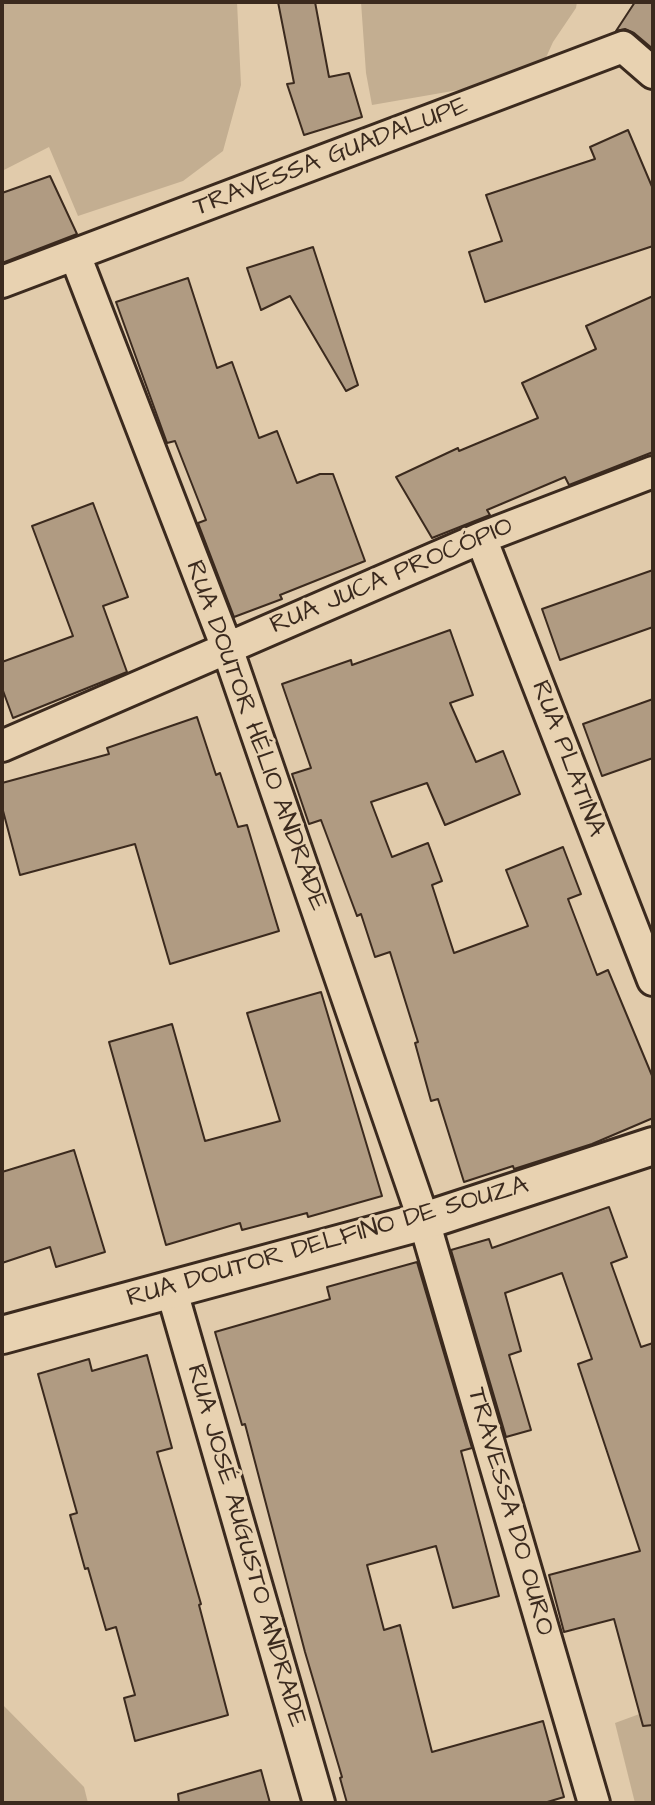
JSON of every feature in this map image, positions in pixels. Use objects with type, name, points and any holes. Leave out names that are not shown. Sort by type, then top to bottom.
[{"type":"street","name":"TRAVESSA GUADALUPE","points":[[2,282],[623,47],[653,73]]},
{"type":"street","name":"RUA DOUTOR HÉLIO ANDRADE","points":[[75,255],[227,648],[424,1221]]},
{"type":"street","name":"RUA JUCA PROCÓPIO","points":[[2,746],[481,538],[653,472]]},
{"type":"street","name":"RUA PLATINA","points":[[481,538],[653,980]]},
{"type":"street","name":"RUA DOUTOR DELFINO DE SOUZA","points":[[2,1335],[424,1221],[653,1146]]},
{"type":"street","name":"TRAVESSA DO OURO","points":[[424,1221],[594,1803]]},
{"type":"street","name":"RUA JOSÉ AUGUSTO ANDRADE","points":[[171,1288],[319,1803]]},
{"type":"shaded area","points":[[2,2],[237,2],[241,85],[223,151],[183,181],[78,216],[49,147],[2,171]]},
{"type":"shaded area","points":[[361,2],[577,2],[544,62],[493,84],[372,105],[366,73]]},
{"type":"shaded area","points":[[2,1704],[84,1787],[88,1803],[2,1803]]},
{"type":"shaded area","points":[[653,1709],[653,1803],[635,1803],[615,1723]]},
{"type":"building","points":[[278,2],[315,2],[329,77],[349,73],[362,117],[304,135],[287,84],[294,83]]},
{"type":"building","points":[[635,2],[653,2],[653,49],[634,33],[625,29],[616,31]]},
{"type":"building","points":[[628,130],[653,189],[653,246],[485,302],[469,252],[502,241],[486,195],[595,159],[590,147]]},
{"type":"building","points":[[50,176],[77,234],[2,263],[2,193]]},
{"type":"building","points":[[313,247],[358,385],[346,391],[290,296],[261,310],[247,268]]},
{"type":"building","points":[[188,278],[217,368],[232,362],[259,438],[277,431],[297,483],[320,474],[333,474],[365,561],[234,617],[198,523],[206,520],[175,441],[167,443],[116,302]]},
{"type":"building","points":[[653,296],[653,452],[569,485],[565,477],[487,510],[490,515],[432,538],[396,477],[458,448],[459,451],[538,418],[522,383],[596,349],[586,326]]},
{"type":"building","points":[[93,503],[128,597],[103,606],[127,672],[13,718],[2,688],[2,662],[73,636],[32,526]]},
{"type":"building","points":[[653,570],[653,627],[560,660],[542,609]]},
{"type":"building","points":[[450,630],[473,695],[450,703],[476,762],[503,751],[520,794],[445,825],[427,783],[371,802],[392,857],[428,843],[442,881],[432,885],[454,953],[528,926],[506,870],[563,847],[581,894],[568,899],[597,975],[608,970],[653,1078],[653,1118],[592,1144],[464,1182],[438,1099],[431,1101],[415,1043],[418,1042],[390,952],[375,957],[361,914],[357,916],[321,820],[309,824],[292,774],[311,768],[282,684],[351,660],[352,665]]},
{"type":"building","points":[[653,699],[653,758],[602,776],[583,724]]},
{"type":"building","points":[[197,717],[216,775],[220,773],[238,827],[247,825],[279,931],[170,964],[135,844],[20,875],[2,807],[2,783],[109,754],[107,748]]},
{"type":"building","points":[[321,992],[382,1196],[308,1217],[307,1213],[242,1230],[240,1223],[166,1245],[109,1042],[172,1024],[205,1141],[280,1121],[247,1013]]},
{"type":"building","points":[[74,1150],[105,1252],[56,1267],[50,1247],[2,1263],[2,1172]]},
{"type":"building","points":[[609,1207],[627,1257],[611,1263],[641,1347],[653,1343],[653,1725],[643,1726],[614,1619],[564,1632],[549,1575],[640,1551],[578,1364],[592,1359],[562,1273],[505,1293],[521,1351],[509,1355],[531,1430],[506,1437],[451,1250],[489,1239],[492,1248]]},
{"type":"building","points":[[417,1262],[472,1448],[461,1451],[499,1596],[453,1608],[436,1546],[367,1565],[384,1630],[400,1625],[432,1752],[543,1721],[564,1797],[544,1803],[347,1803],[245,1424],[242,1425],[215,1332],[330,1299],[327,1287]]},
{"type":"building","points":[[147,1355],[172,1448],[157,1452],[201,1604],[228,1715],[135,1741],[124,1698],[135,1695],[116,1627],[106,1630],[88,1568],[85,1569],[70,1515],[77,1513],[38,1374],[89,1359],[92,1371]]},
{"type":"building","points":[[261,1770],[270,1803],[179,1803],[178,1794]]}]
